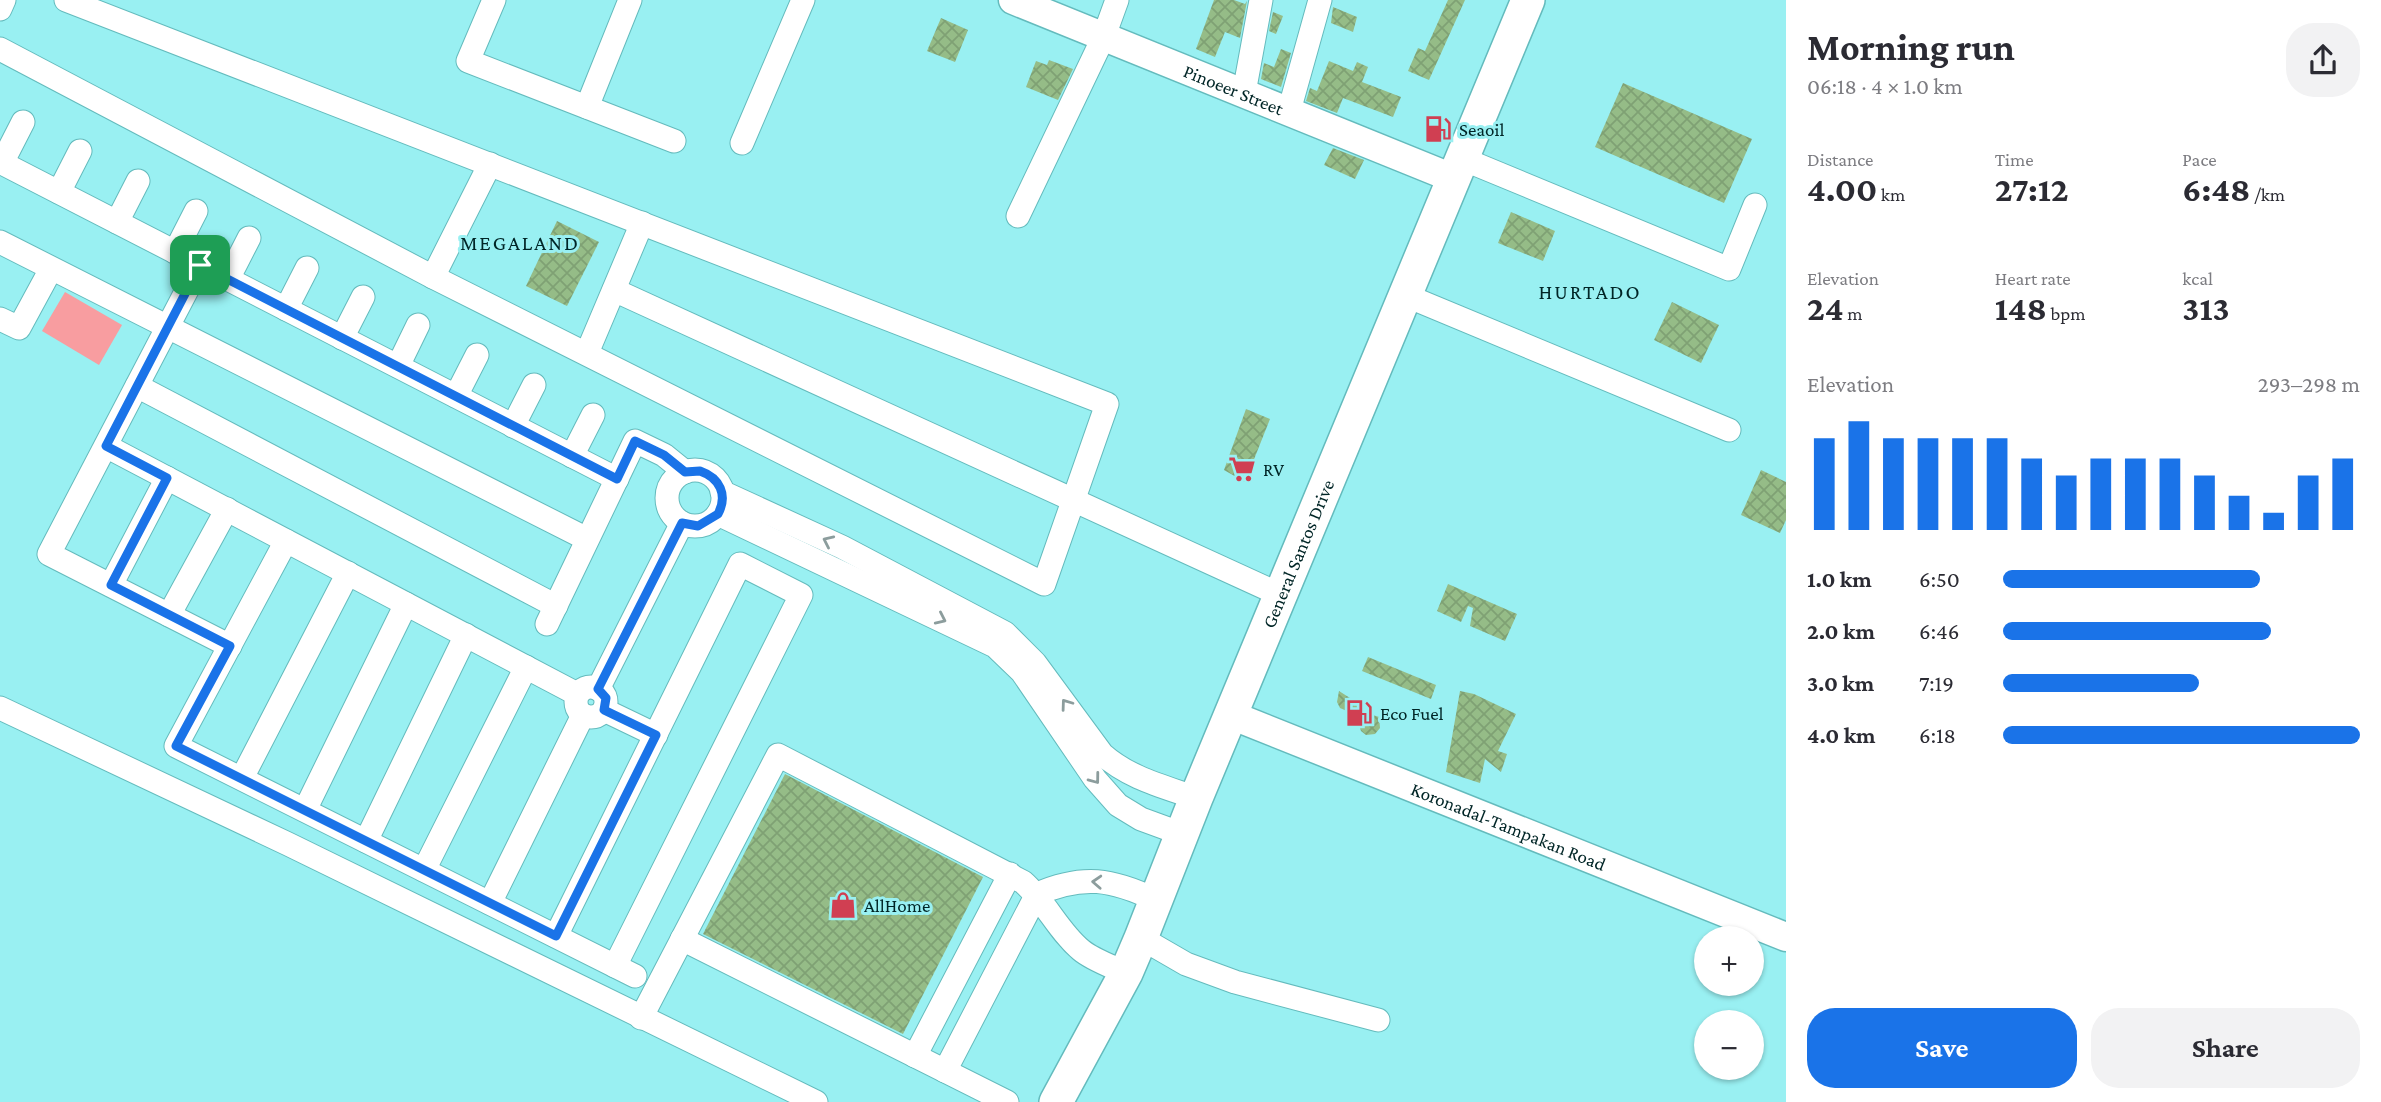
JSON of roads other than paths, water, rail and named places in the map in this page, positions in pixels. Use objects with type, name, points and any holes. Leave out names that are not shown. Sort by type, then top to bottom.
[{"type":"highway","name":"General Santos Drive","points":[[1056,1102],[1126,973],[1141,938],[1196,798],[1528,0]]},
{"type":"main road","name":"Pinoeer Street","points":[[1017,1],[1289,111],[1459,169]]},
{"type":"main road","name":"Koronadal-Tampakan Road","points":[[1231,715],[1786,937]]},
{"type":"street","points":[[0,9],[4,0]]},
{"type":"street","points":[[0,49],[433,276],[1044,584],[1107,404],[66,0]]},
{"type":"street","points":[[494,0],[468,61],[674,141]]},
{"type":"street","points":[[587,107],[631,0]]},
{"type":"street","points":[[742,144],[803,0]]},
{"type":"street","points":[[1018,216],[1104,36],[1117,0]]},
{"type":"street","points":[[1244,93],[1261,0]]},
{"type":"street","points":[[1289,111],[1320,0]]},
{"type":"street","points":[[23,122],[1,163],[617,479]]},
{"type":"street","points":[[59,192],[80,151]]},
{"type":"street","points":[[433,276],[490,164]]},
{"type":"street","points":[[1459,169],[1729,269],[1755,205]]},
{"type":"street","points":[[117,222],[138,181]]},
{"type":"street","points":[[175,252],[196,211]]},
{"type":"street","points":[[587,353],[642,223]]},
{"type":"street","points":[[228,279],[249,238]]},
{"type":"street","points":[[0,242],[587,540]]},
{"type":"street","points":[[200,265],[50,554],[230,646]]},
{"type":"street","points":[[286,309],[307,268]]},
{"type":"street","points":[[0,318],[19,328],[51,270]]},
{"type":"street","points":[[614,290],[1280,595]]},
{"type":"street","points":[[1407,296],[1729,430]]},
{"type":"street","points":[[342,338],[363,297]]},
{"type":"street","points":[[398,366],[418,325]]},
{"type":"street","points":[[456,396],[477,355]]},
{"type":"street","points":[[513,426],[534,385]]},
{"type":"street","points":[[137,386],[551,615],[635,441],[664,455],[685,472]]},
{"type":"street","points":[[572,456],[593,415]]},
{"type":"street","points":[[106,446],[656,735]]},
{"type":"street","points":[[722,492],[718,514],[698,526],[682,523],[671,512],[667,497],[672,482],[685,472],[708,473],[722,492],[842,547],[1005,633],[1035,663],[1102,754],[1128,774],[1196,798]]},
{"type":"street","points":[[111,585],[167,478]]},
{"type":"street","points":[[169,615],[227,509]]},
{"type":"street","points":[[718,514],[995,646],[1022,673],[1095,779],[1118,805],[1141,819],[1182,834]]},
{"type":"street","points":[[490,903],[682,523]]},
{"type":"street","points":[[286,541],[176,746],[625,971],[801,595],[740,564],[556,936]]},
{"type":"street","points":[[242,778],[348,573]]},
{"type":"street","points":[[305,810],[406,604]]},
{"type":"street","points":[[366,841],[466,635]]},
{"type":"street","points":[[424,870],[526,667]]},
{"type":"street","points":[[0,708],[288,844],[816,1102]]},
{"type":"street","points":[[641,1018],[778,755],[1010,874],[1037,894],[1083,952],[1126,973]]},
{"type":"street","points":[[915,1056],[1010,874]]},
{"type":"street","points":[[945,1071],[1037,894],[1065,882],[1094,881],[1123,884],[1156,900]]},
{"type":"street","points":[[1141,938],[1186,964],[1235,982],[1378,1020]]},
{"type":"street","points":[[682,939],[1007,1102]]},
{"type":"place","name":"Seaoil","points":[[1438,129]]},
{"type":"place","name":"RV","points":[[1242,469]]},
{"type":"place","name":"Eco Fuel","points":[[1359,713]]},
{"type":"place","name":"AllHome","points":[[843,905]]},
{"type":"district","name":"MEGALAND","points":[[520,243]]},
{"type":"district","name":"HURTADO","points":[[1590,292]]}]
